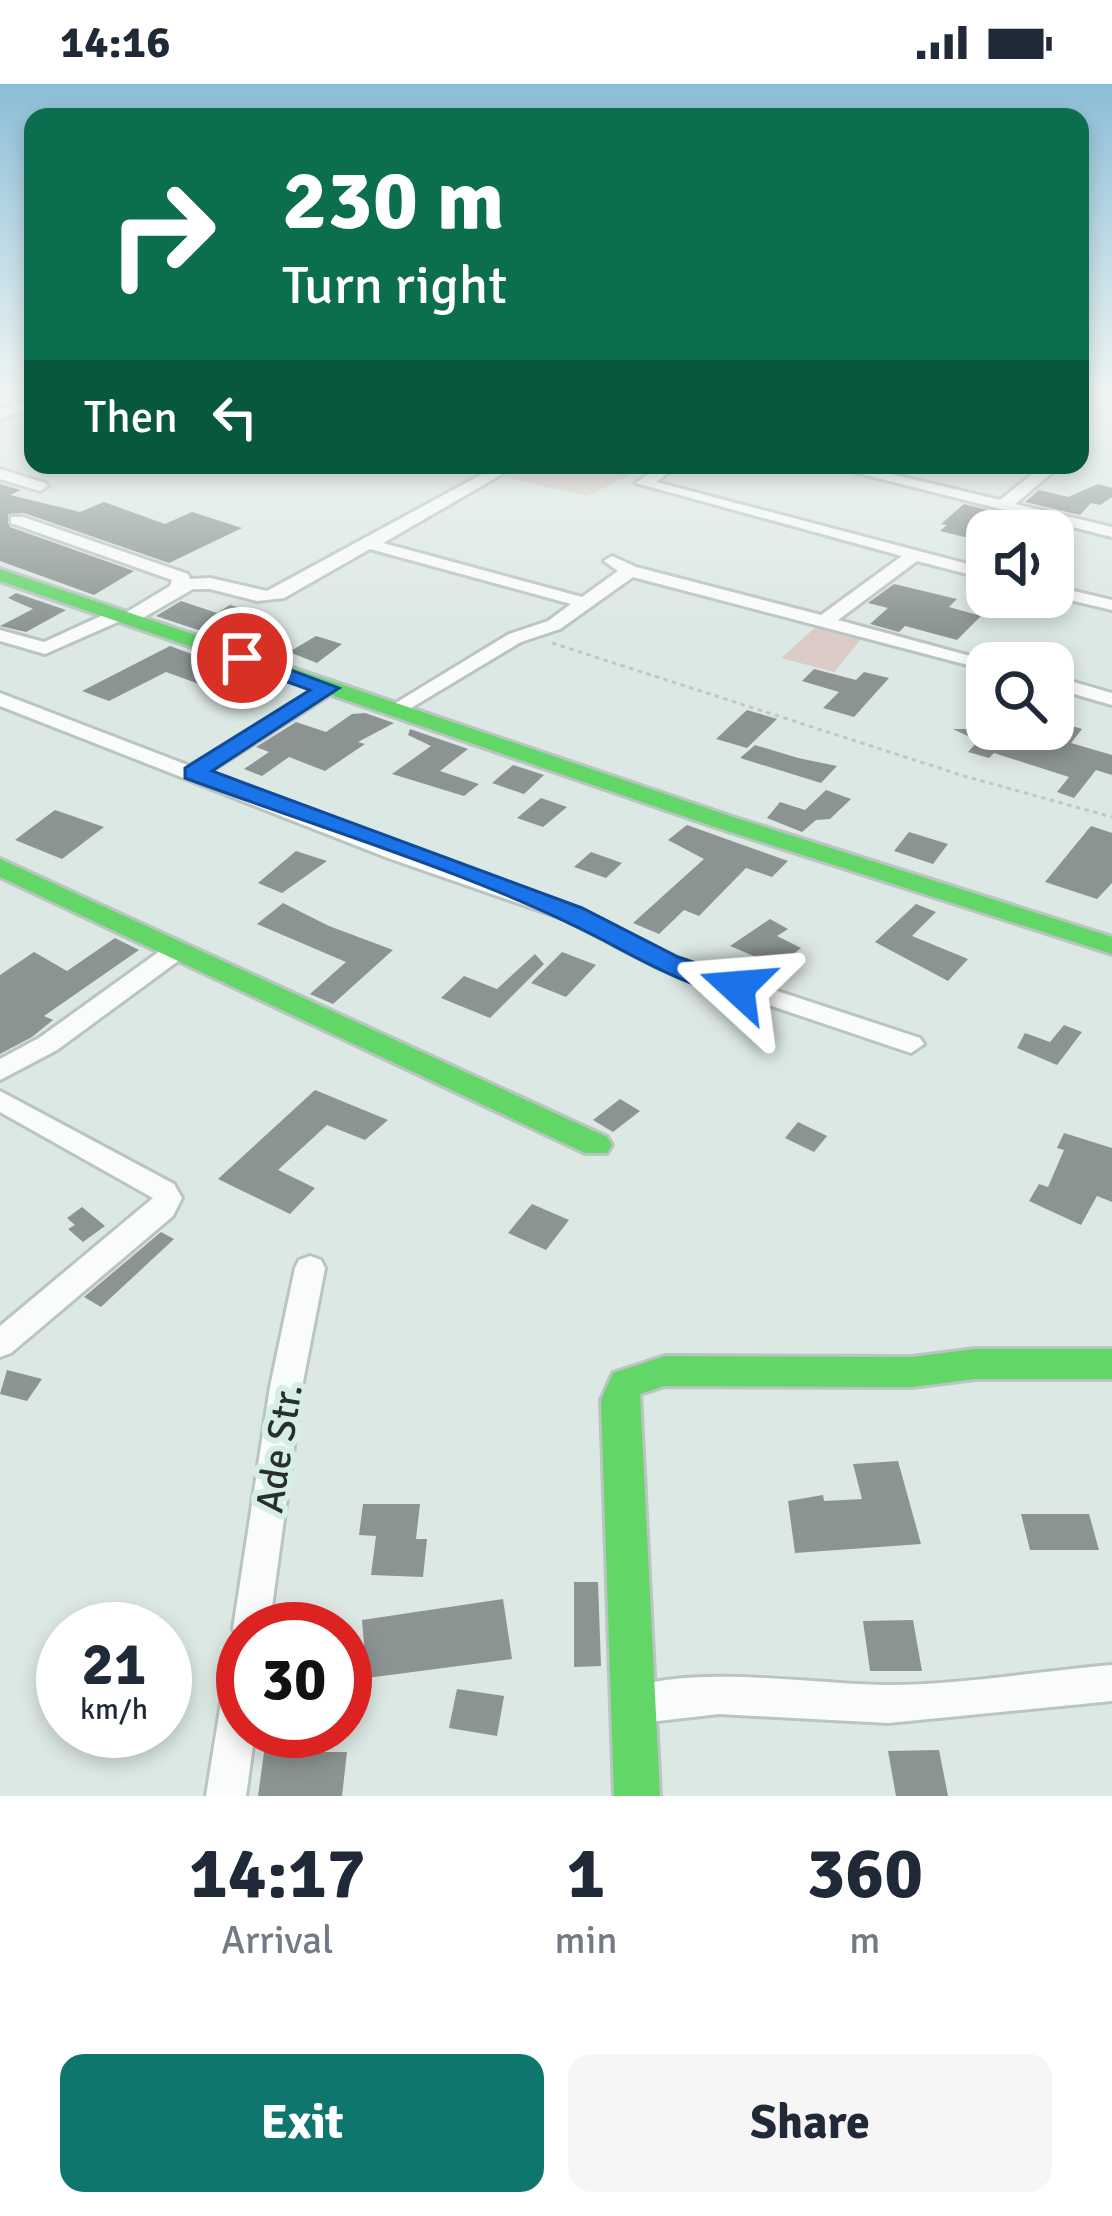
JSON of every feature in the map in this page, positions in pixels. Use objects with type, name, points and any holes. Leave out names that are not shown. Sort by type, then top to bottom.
[{"type":"street","points":[[0,474],[40,486]]},
{"type":"street","points":[[0,635],[45,648],[178,589],[214,584],[244,596],[268,597],[494,474]]},
{"type":"street","points":[[657,474],[644,483],[966,569]]},
{"type":"street","points":[[873,474],[1112,532]]},
{"type":"street","points":[[1005,504],[1042,474]]},
{"type":"street","points":[[17,520],[182,578],[178,589]]},
{"type":"street","points":[[369,544],[586,603]]},
{"type":"street","points":[[824,622],[913,556]]},
{"type":"street","points":[[396,711],[586,603],[621,566],[966,659]]},
{"type":"street","points":[[0,575],[396,711],[1112,946]]},
{"type":"street","points":[[1074,596],[1112,605]]},
{"type":"street","points":[[193,773],[328,688]]},
{"type":"street","points":[[1074,688],[1112,699]]},
{"type":"street","points":[[0,699],[572,914],[668,963],[911,1044]]},
{"type":"street","points":[[0,867],[596,1145]]},
{"type":"street","points":[[0,1072],[48,1044],[176,951]]},
{"type":"street","points":[[0,1100],[164,1191],[168,1198],[164,1208],[0,1344]]},
{"type":"street","name":"Ade Str.","points":[[255,1602],[310,1268]]},
{"type":"street","points":[[637,1796],[619,1400],[626,1384],[638,1376],[665,1372],[912,1372],[975,1364],[1112,1364]]},
{"type":"street","points":[[632,1705],[719,1695],[888,1704],[1112,1683]]},
{"type":"street","points":[[226,1796],[232,1758]]},
{"type":"path","points":[[527,635],[964,776],[1112,817]]},
{"type":"shaded area","points":[[490,474],[632,474],[587,496]]},
{"type":"shaded area","points":[[819,624],[863,637],[834,672],[781,658]]},
{"type":"building","points":[[0,484],[21,490],[10,495],[80,512],[104,502],[165,524],[192,512],[242,528],[169,563],[24,513],[8,514],[10,527],[134,571],[94,595],[0,561]]},
{"type":"building","points":[[1098,484],[1112,488],[1112,497],[1100,505],[1091,503],[1080,515],[1025,502],[1039,490],[1068,497]]},
{"type":"building","points":[[964,504],[988,510],[966,510],[966,537],[940,531],[947,525],[941,524]]},
{"type":"building","points":[[894,584],[957,599],[949,607],[966,612],[966,618],[979,618],[957,640],[905,626],[899,632],[870,624],[888,608],[868,603]]},
{"type":"building","points":[[16,593],[66,610],[26,632],[0,626],[33,609],[8,598]]},
{"type":"building","points":[[181,601],[217,613],[230,605],[256,612],[216,636],[156,616]]},
{"type":"building","points":[[316,636],[342,644],[317,663],[289,652]]},
{"type":"building","points":[[170,646],[227,667],[199,684],[166,672],[109,701],[82,691]]},
{"type":"building","points":[[814,669],[856,680],[864,672],[889,678],[854,717],[823,708],[839,692],[802,681]]},
{"type":"building","points":[[747,710],[777,719],[747,748],[716,739]]},
{"type":"building","points":[[365,713],[394,723],[358,742],[365,744],[325,771],[289,757],[262,776],[244,769],[269,752],[256,747],[296,722],[326,732],[352,714]]},
{"type":"building","points":[[410,729],[468,749],[440,771],[479,784],[464,796],[392,774],[431,746],[408,735]]},
{"type":"building","points":[[1074,744],[1112,755],[1112,775],[1096,770],[1074,798],[1057,792],[1069,777],[994,753],[989,758],[968,752],[1074,750]]},
{"type":"building","points":[[755,745],[837,766],[821,783],[740,758]]},
{"type":"building","points":[[513,765],[544,775],[524,794],[492,783]]},
{"type":"building","points":[[826,790],[851,799],[830,819],[816,820],[802,832],[767,818],[780,802],[805,810]]},
{"type":"building","points":[[541,798],[567,807],[543,827],[517,818]]},
{"type":"building","points":[[55,810],[104,827],[62,859],[15,840]]},
{"type":"building","points":[[687,825],[788,861],[772,877],[746,868],[699,916],[684,910],[659,934],[633,923],[704,859],[668,840]]},
{"type":"building","points":[[1091,826],[1112,833],[1112,883],[1097,899],[1045,882]]},
{"type":"building","points":[[909,832],[948,844],[933,864],[894,851]]},
{"type":"building","points":[[296,851],[327,861],[282,893],[258,883]]},
{"type":"building","points":[[591,852],[622,863],[606,878],[574,867]]},
{"type":"building","points":[[283,903],[393,950],[333,1004],[310,994],[346,962],[257,924]]},
{"type":"building","points":[[916,904],[936,912],[912,936],[968,959],[948,981],[875,942]]},
{"type":"building","points":[[770,919],[788,929],[777,936],[801,948],[778,966],[730,946]]},
{"type":"building","points":[[115,938],[139,950],[44,1016],[53,1020],[32,1037],[0,1054],[0,975],[34,952],[67,971]]},
{"type":"building","points":[[562,952],[596,965],[566,997],[531,983]]},
{"type":"building","points":[[535,954],[544,964],[490,1018],[441,998],[464,976],[497,989]]},
{"type":"building","points":[[1064,1025],[1082,1032],[1057,1065],[1017,1048],[1025,1033],[1050,1042]]},
{"type":"building","points":[[315,1090],[388,1120],[365,1140],[327,1125],[278,1170],[315,1188],[290,1214],[218,1179]]},
{"type":"building","points":[[620,1099],[640,1111],[613,1132],[593,1120]]},
{"type":"building","points":[[798,1122],[827,1136],[814,1152],[785,1138]]},
{"type":"building","points":[[1064,1133],[1112,1148],[1112,1202],[1097,1196],[1081,1225],[1029,1201],[1039,1184],[1048,1187],[1064,1150],[1057,1148]]},
{"type":"building","points":[[532,1204],[569,1220],[546,1250],[508,1233]]},
{"type":"building","points":[[82,1207],[105,1226],[83,1242],[68,1229],[75,1225],[67,1218]]},
{"type":"building","points":[[161,1232],[174,1239],[101,1307],[84,1297]]},
{"type":"building","points":[[7,1370],[42,1379],[27,1401],[0,1394]]},
{"type":"building","points":[[898,1461],[921,1544],[795,1553],[788,1501],[823,1495],[824,1501],[862,1499],[853,1464]]},
{"type":"building","points":[[363,1504],[420,1504],[416,1539],[427,1539],[423,1577],[371,1575],[376,1536],[359,1535]]},
{"type":"building","points":[[1021,1514],[1089,1514],[1099,1550],[1030,1550]]},
{"type":"building","points":[[574,1582],[598,1582],[601,1666],[574,1667]]},
{"type":"building","points":[[503,1599],[512,1659],[372,1677],[372,1619]]},
{"type":"building","points":[[913,1620],[922,1671],[870,1671],[863,1621]]},
{"type":"building","points":[[457,1689],[504,1696],[497,1736],[449,1728]]},
{"type":"building","points":[[939,1750],[948,1796],[896,1796],[888,1751]]},
{"type":"building","points":[[263,1758],[346,1758],[342,1796],[258,1796]]},
{"type":"traffic: fast","points":[[0,575],[724,822],[1112,946]]},
{"type":"traffic: fast","points":[[0,867],[596,1145]]},
{"type":"traffic: fast","points":[[637,1796],[619,1400],[626,1384],[665,1371],[912,1372],[975,1364],[1112,1364]]},
{"type":"route","points":[[242,658],[328,688],[193,773],[396,853],[600,925],[668,963],[737,987]]}]
